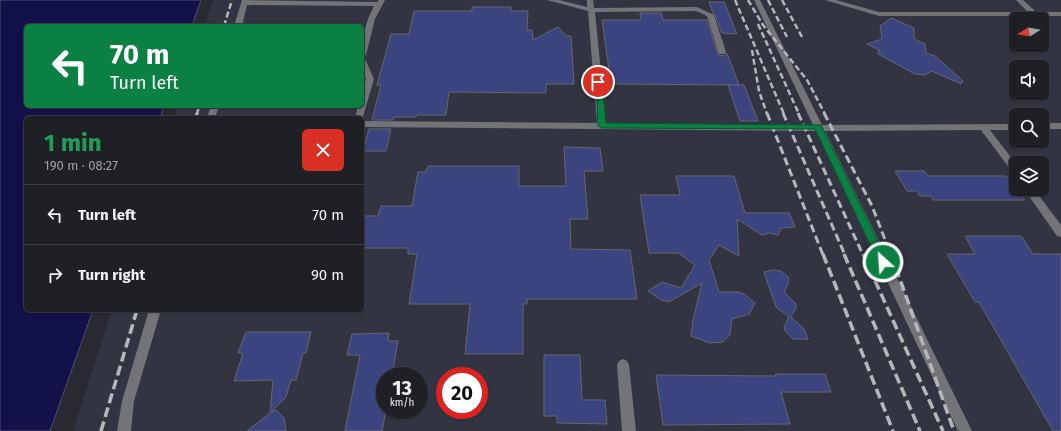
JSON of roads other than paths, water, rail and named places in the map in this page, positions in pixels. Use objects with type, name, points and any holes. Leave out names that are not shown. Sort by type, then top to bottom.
[{"type":"lane","points":[[550,0],[592,10],[697,9],[710,15],[722,52]]},
{"type":"lane","points":[[590,0],[602,126]]},
{"type":"lane","points":[[758,0],[965,431]]},
{"type":"lane","points":[[828,0],[879,14],[1009,14]]},
{"type":"lane","points":[[1019,0],[1032,12]]},
{"type":"lane","points":[[239,24],[245,2],[380,2],[364,49]]},
{"type":"lane","points":[[1049,14],[1061,14]]},
{"type":"lane","points":[[364,66],[370,79],[364,100]]},
{"type":"lane","points":[[364,124],[818,127],[1009,126]]},
{"type":"lane","points":[[1049,126],[1061,126]]},
{"type":"lane","points":[[983,127],[1009,162]]},
{"type":"lane","points":[[1034,196],[1061,233]]},
{"type":"lane","points":[[124,431],[128,401],[154,312]]},
{"type":"lane","points":[[623,365],[629,431]]},
{"type":"railway","points":[[225,24],[232,0]]},
{"type":"railway","points":[[735,0],[784,114]]},
{"type":"railway","points":[[748,0],[763,25],[807,80],[825,114]]},
{"type":"railway","points":[[768,0],[787,37]]},
{"type":"railway","points":[[782,0],[802,37]]},
{"type":"railway","points":[[758,24],[799,114]]},
{"type":"railway","points":[[752,50],[759,91],[767,114]]},
{"type":"railway","points":[[197,114],[198,108]]},
{"type":"railway","points":[[767,113],[823,255]]},
{"type":"railway","points":[[783,113],[845,255]]},
{"type":"railway","points":[[798,113],[863,255]]},
{"type":"railway","points":[[824,113],[872,206],[891,255]]},
{"type":"railway","points":[[823,254],[893,431]]},
{"type":"railway","points":[[844,254],[920,431]]},
{"type":"railway","points":[[863,254],[943,431]]},
{"type":"railway","points":[[891,254],[954,431]]},
{"type":"railway","points":[[101,431],[136,312]]}]
